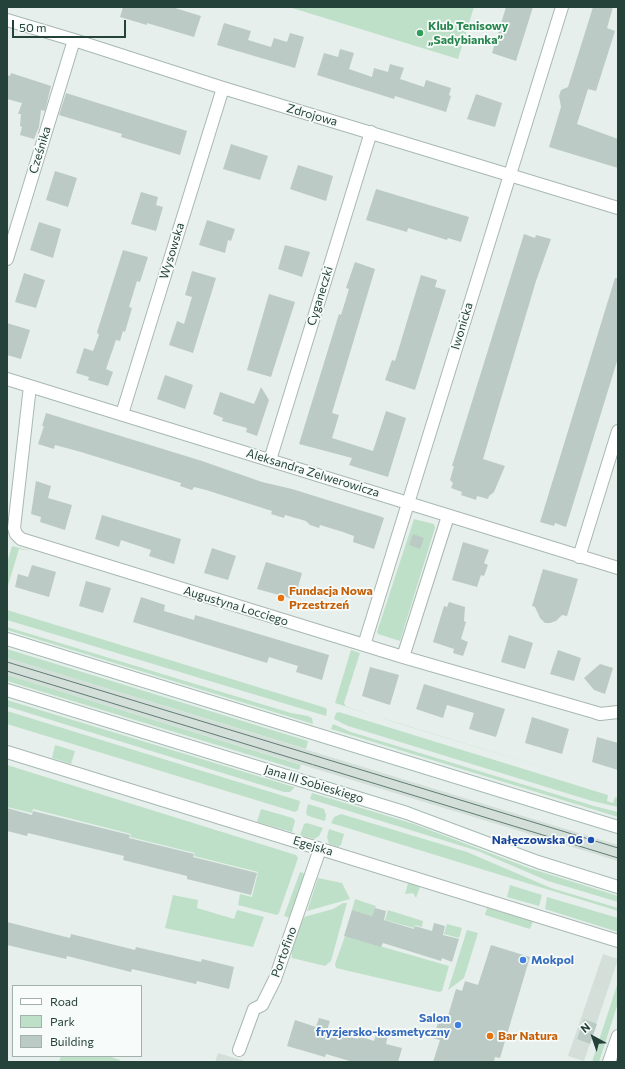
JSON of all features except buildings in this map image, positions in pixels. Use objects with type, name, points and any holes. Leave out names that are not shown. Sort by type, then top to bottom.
[{"type":"street","name":"Iwonicka","points":[[364,645],[508,175],[562,7]]},
{"type":"street","name":"Zdrojowa","points":[[7,20],[223,88],[371,132],[405,144],[618,208]]},
{"type":"street","name":"Cześnika","points":[[7,259],[74,40]]},
{"type":"street","name":"Wysowska","points":[[122,414],[223,88]]},
{"type":"street","name":"Cyganeczki","points":[[270,460],[371,132]]},
{"type":"street","name":"Aleksandra Zelwerowicza","points":[[7,379],[618,568]]},
{"type":"street","name":"Augustyna Locciego","points":[[30,386],[11,530],[21,539],[403,657],[600,714],[618,712]]},
{"type":"street","points":[[579,556],[618,431]]},
{"type":"street","points":[[403,657],[448,516]]},
{"type":"street","points":[[7,639],[618,826]]},
{"type":"street","name":"Jana III Sobieskiego","points":[[7,690],[407,812],[538,862],[618,886]]},
{"type":"street","name":"Egejska","points":[[7,752],[618,941]]},
{"type":"street","name":"Portofino","points":[[239,1050],[254,1009],[262,1006],[275,979],[320,849]]},
{"type":"street","points":[[609,1062],[618,1035]]},
{"type":"shaded area","points":[[7,658],[618,845],[618,861],[7,675]]},
{"type":"shaded area","points":[[603,954],[618,959],[584,1061],[568,1056]]},
{"type":"shaded area","points":[[218,1053],[248,1062],[215,1062]]},
{"type":"green space","name":"Klub Tenisowy „Sadybianka”","points":[[289,7],[474,7],[458,59]]},
{"type":"green space","points":[[414,519],[434,524],[435,528],[400,641],[378,634],[377,632]]},
{"type":"green space","points":[[12,546],[31,551],[19,549],[7,589],[7,563]]},
{"type":"green space","points":[[7,610],[326,708],[326,716],[7,620]]},
{"type":"green space","points":[[7,627],[291,713],[308,716],[312,718],[313,724],[7,630]]},
{"type":"green space","points":[[7,649],[308,741],[306,749],[7,658]]},
{"type":"green space","points":[[351,650],[360,653],[344,703],[346,706],[335,703]]},
{"type":"green space","points":[[7,675],[301,765],[299,770],[7,681]]},
{"type":"green space","points":[[7,700],[294,788],[290,792],[284,792],[7,707]]},
{"type":"green space","points":[[346,706],[374,716],[346,707]]},
{"type":"green space","points":[[7,711],[300,801],[298,810],[295,812],[7,724]]},
{"type":"green space","points":[[339,712],[608,795],[607,801],[613,803],[615,797],[618,798],[618,807],[592,801],[348,726],[334,719],[336,713]]},
{"type":"green space","points":[[333,724],[351,732],[618,812],[618,817],[331,729]]},
{"type":"green space","points":[[55,745],[75,751],[71,764],[52,758]]},
{"type":"green space","points":[[7,765],[296,855],[298,858],[279,913],[277,915],[238,905],[240,894],[252,897],[258,872],[194,856],[195,853],[130,837],[131,834],[33,809],[32,813],[7,807]]},
{"type":"green space","points":[[312,793],[414,824],[529,868],[618,896],[618,902],[548,881],[478,851],[310,799]]},
{"type":"green space","points":[[308,804],[324,809],[326,815],[325,821],[308,816],[306,813]]},
{"type":"green space","points":[[261,809],[293,818],[295,821],[292,832],[257,822]]},
{"type":"green space","points":[[341,814],[467,852],[551,888],[618,908],[618,911],[331,823],[334,817]]},
{"type":"green space","points":[[307,823],[323,828],[319,836],[314,839],[300,835],[304,824]]},
{"type":"green space","points":[[329,829],[344,834],[341,845],[338,847],[329,844],[327,837]]},
{"type":"green space","points":[[300,872],[306,874],[291,918],[284,916]]},
{"type":"green space","points":[[318,878],[342,883],[350,899],[307,911]]},
{"type":"green space","points":[[408,883],[420,887],[416,898],[413,893],[405,894]]},
{"type":"green space","points":[[510,885],[542,895],[539,906],[507,897]]},
{"type":"green space","points":[[173,895],[198,900],[197,908],[234,919],[237,910],[264,917],[253,947],[165,928]]},
{"type":"green space","points":[[547,897],[618,918],[618,932],[545,909]]},
{"type":"green space","points":[[355,899],[376,906],[372,916],[352,910]]},
{"type":"green space","points":[[343,903],[347,903],[331,961],[325,966],[292,958],[291,947],[304,917],[333,909]]},
{"type":"green space","points":[[487,908],[533,921],[530,929],[485,915]]},
{"type":"green space","points":[[388,910],[423,921],[422,927],[415,925],[414,928],[385,920]]},
{"type":"green space","points":[[447,924],[462,928],[459,938],[444,934]]},
{"type":"green space","points":[[467,930],[478,933],[464,978],[448,990]]},
{"type":"green space","points":[[345,936],[449,966],[442,991],[439,992],[336,968],[335,964]]},
{"type":"green space","points":[[618,982],[618,1003],[599,1062],[592,1062]]},
{"type":"green space","points":[[61,1057],[111,1057],[120,1060],[119,1062],[59,1062]]},
{"type":"tram line","points":[[7,662],[618,848]]},
{"type":"tram line","points":[[7,671],[618,858]]},
{"type":"place","name":"Klub Tenisowy „Sadybianka”","points":[[420,33]]},
{"type":"place","name":"Fundacja Nowa Przestrzeń","points":[[281,598]]},
{"type":"place","name":"Nałęczowska 06","points":[[591,840]]},
{"type":"place","name":"Mokpol","points":[[523,960]]},
{"type":"place","name":"Salon fryzjersko-kosmetyczny","points":[[458,1025]]},
{"type":"place","name":"Bar Natura","points":[[490,1036]]}]
